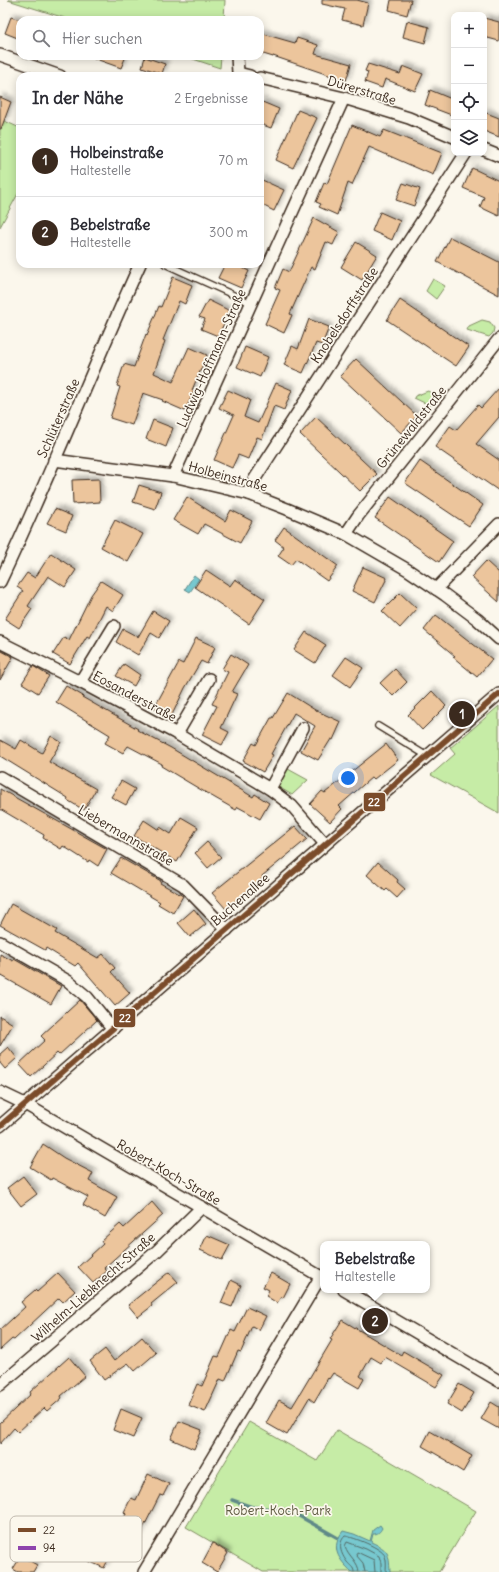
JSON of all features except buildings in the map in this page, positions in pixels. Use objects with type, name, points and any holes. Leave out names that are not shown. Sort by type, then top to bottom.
[{"type":"street","points":[[0,55],[49,72]]},
{"type":"street","points":[[237,60],[237,72]]},
{"type":"street","name":"Dürerstraße","points":[[264,79],[344,98],[409,118],[451,136]]},
{"type":"street","name":"Ludwig-Hoffmann-Straße","points":[[173,476],[344,98]]},
{"type":"street","points":[[487,151],[499,156]]},
{"type":"street","name":"Knobelsdorffstraße","points":[[249,494],[258,474],[464,156]]},
{"type":"street","name":"Schlüterstraße","points":[[0,582],[33,512],[54,460],[138,268]]},
{"type":"street","name":"Grünewaldstraße","points":[[346,534],[358,516],[499,340]]},
{"type":"street","name":"Holbeinstraße","points":[[54,460],[173,476],[249,494],[346,534],[436,589],[476,619],[499,640]]},
{"type":"street","points":[[436,589],[499,524]]},
{"type":"street","name":"Eosanderstraße","points":[[80,682],[114,626]]},
{"type":"street","name":"Eosanderstraße","points":[[0,642],[80,682],[177,734],[270,789],[292,806],[325,844]]},
{"type":"street","name":"Eosanderstraße","points":[[177,734],[209,679]]},
{"type":"street","name":"Buchenallee","points":[[0,1126],[499,694]]},
{"type":"street","points":[[270,789],[302,728]]},
{"type":"street","name":"Liebermannstraße","points":[[0,778],[184,885],[227,930]]},
{"type":"street","points":[[0,942],[68,981],[87,997],[113,1029]]},
{"type":"street","name":"Robert-Koch-Straße","points":[[0,1092],[25,1104],[320,1276]]},
{"type":"street","name":"Wilhelm-Liebknecht-Straße","points":[[0,1385],[157,1251],[202,1207]]},
{"type":"street","points":[[144,1572],[320,1280]]},
{"type":"street","points":[[349,1293],[499,1381]]},
{"type":"lane","points":[[174,268],[251,303]]},
{"type":"lane","points":[[378,726],[427,756]]},
{"type":"green space","points":[[8,0],[225,0],[224,16],[58,16]]},
{"type":"green space","points":[[196,60],[221,60],[220,68]]},
{"type":"green space","points":[[0,119],[16,126],[16,197],[0,227]]},
{"type":"green space","points":[[433,279],[445,286],[436,299],[426,291]]},
{"type":"green space","points":[[482,320],[490,322],[494,328],[493,333],[489,337],[467,330],[469,326]]},
{"type":"green space","points":[[428,391],[435,396],[431,406],[414,398],[415,396]]},
{"type":"green space","points":[[499,706],[499,813],[431,775],[455,754],[450,748]]},
{"type":"green space","points":[[288,769],[308,780],[292,795],[277,786]]},
{"type":"green space","name":"Robert-Koch-Park","points":[[249,1422],[317,1461],[337,1430],[476,1511],[439,1572],[263,1572],[186,1527]]},
{"type":"water","points":[[194,575],[199,579],[190,592],[185,589]]},
{"type":"water","points":[[380,1525],[382,1528],[376,1534],[373,1534],[371,1542],[381,1547],[387,1553],[390,1572],[352,1572],[337,1553],[336,1548],[339,1537],[343,1531],[370,1541],[373,1530]]},
{"type":"waterway","points":[[232,1500],[252,1507],[292,1512],[338,1538]]},
{"type":"transit line","name":"22","points":[[0,1126],[499,694]]},
{"type":"place","name":"Holbeinstraße","points":[[462,714]]},
{"type":"place","name":"Bebelstraße","points":[[375,1321]]}]
